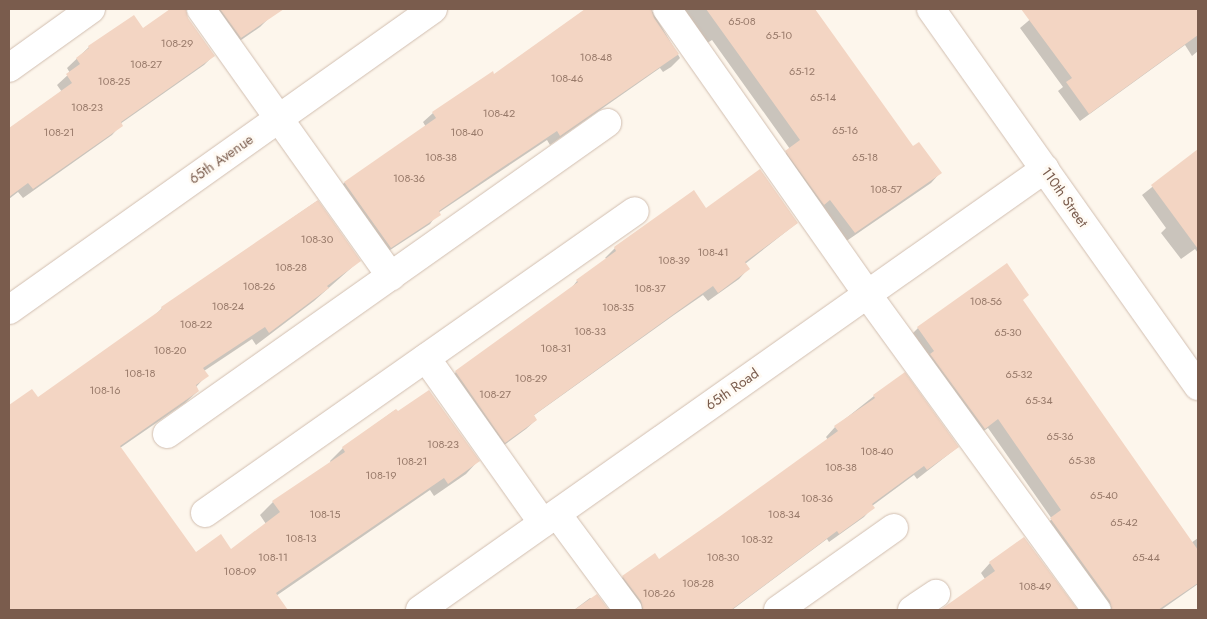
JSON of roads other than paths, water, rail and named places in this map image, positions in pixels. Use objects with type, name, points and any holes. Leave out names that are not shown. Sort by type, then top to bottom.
[{"type":"street","points":[[9,68],[91,9]]},
{"type":"street","points":[[200,9],[391,276]]},
{"type":"street","name":"65th Avenue","points":[[9,310],[432,9]]},
{"type":"street","points":[[667,9],[867,294],[1097,610]]},
{"type":"street","name":"110th Street","points":[[931,9],[1198,386]]},
{"type":"street","points":[[168,434],[607,123]]},
{"type":"street","name":"65th Road","points":[[420,610],[1045,169]]},
{"type":"street","points":[[205,513],[635,211]]},
{"type":"street","points":[[426,358],[550,518],[628,610]]},
{"type":"street","points":[[778,610],[894,528]]},
{"type":"street","points":[[912,610],[936,594]]}]
